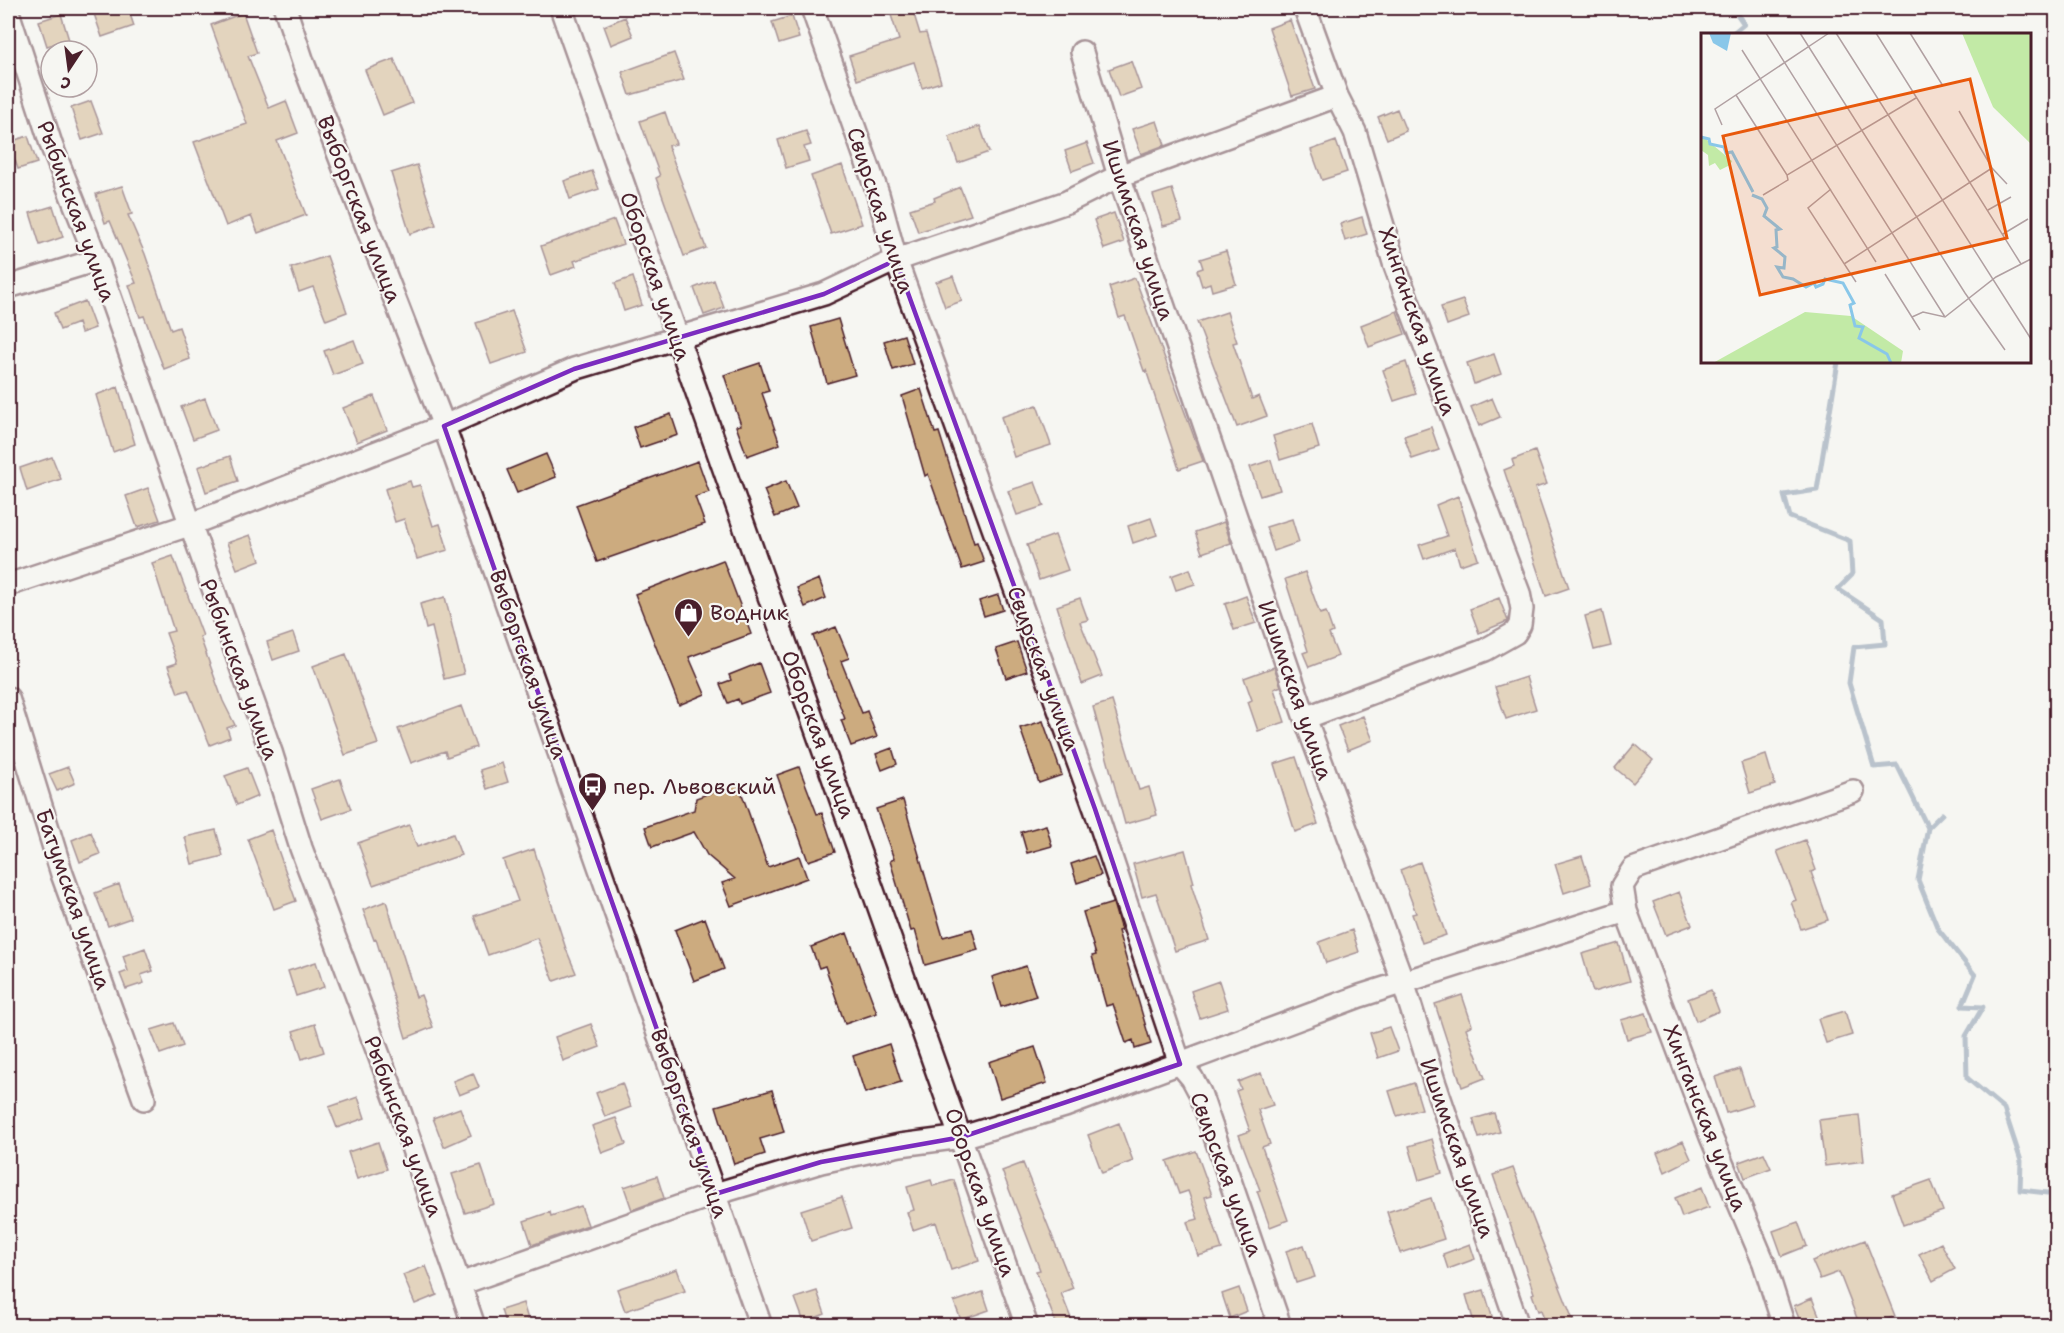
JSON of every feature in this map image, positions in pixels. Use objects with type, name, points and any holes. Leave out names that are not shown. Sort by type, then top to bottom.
[{"type":"street","name":"Выборгская улица","points":[[285,8],[304,65],[444,426],[761,1326]]},
{"type":"street","name":"Оборская улица","points":[[561,8],[1027,1326]]},
{"type":"street","name":"Свирская улица","points":[[812,8],[878,194],[896,260],[1095,809],[1153,989],[1180,1064],[1192,1078],[1200,1093],[1280,1326]]},
{"type":"street","name":"Хинганская улица","points":[[1305,8],[1337,96],[1361,151],[1395,266],[1519,593],[1522,609],[1520,625],[1515,633],[1454,662],[1305,718]]},
{"type":"street","name":"Рыбинская улица","points":[[8,12],[12,44],[97,260],[271,752],[301,848],[397,1103],[474,1326]]},
{"type":"street","name":"Ишимская улица","points":[[1082,52],[1119,176],[1305,718],[1403,982],[1435,1084],[1518,1326]]},
{"type":"street","points":[[8,585],[189,525],[444,426],[574,369],[824,294],[896,260],[1067,201],[1119,176],[1337,96]]},
{"type":"street","points":[[8,287],[97,260]]},
{"type":"street","name":"Батумская улица","points":[[8,698],[62,874],[144,1098]]},
{"type":"street","name":"Хинганская улица","points":[[1784,1326],[1764,1263],[1711,1137],[1626,911],[1622,886],[1633,869],[1853,791]]},
{"type":"street","points":[[460,1284],[715,1194],[820,1162],[900,1145],[962,1137],[1065,1106],[1360,996],[1626,911]]},
{"type":"highlighted area","points":[[896,260],[1095,809],[1180,1064],[962,1137],[821,1162],[715,1194],[444,426],[574,369],[824,294]]},
{"type":"building","points":[[92,8],[128,8],[134,26],[102,37]]},
{"type":"building","points":[[912,8],[920,34],[926,33],[941,82],[922,88],[914,62],[857,80],[849,56],[899,40],[891,15]]},
{"type":"building","points":[[243,13],[257,53],[248,56],[269,108],[286,101],[298,133],[277,141],[306,215],[258,233],[251,216],[226,226],[194,142],[247,124],[211,25]]},
{"type":"building","points":[[61,14],[69,39],[45,39],[39,21]]},
{"type":"building","points":[[792,16],[799,38],[779,44],[772,22]]},
{"type":"building","points":[[625,17],[633,36],[611,45],[604,26]]},
{"type":"building","points":[[1290,20],[1315,89],[1292,96],[1269,28]]},
{"type":"building","points":[[674,53],[684,80],[630,95],[622,72]]},
{"type":"building","points":[[394,59],[412,103],[383,115],[365,70]]},
{"type":"building","points":[[1131,61],[1141,89],[1119,97],[1109,69]]},
{"type":"building","points":[[91,101],[103,133],[82,140],[71,108]]},
{"type":"building","points":[[1397,109],[1406,131],[1387,139],[1378,117]]},
{"type":"building","points":[[665,112],[676,144],[668,146],[706,248],[684,256],[656,178],[660,176],[640,121]]},
{"type":"building","points":[[1157,121],[1165,145],[1141,154],[1132,129]]},
{"type":"building","points":[[980,126],[989,152],[958,163],[949,137]]},
{"type":"building","points":[[806,131],[811,145],[804,147],[809,161],[786,168],[778,140]]},
{"type":"building","points":[[28,136],[37,163],[18,169],[9,142]]},
{"type":"building","points":[[1336,141],[1347,172],[1322,180],[1311,150]]},
{"type":"building","points":[[1087,143],[1094,163],[1072,171],[1065,151]]},
{"type":"building","points":[[417,165],[436,225],[410,234],[391,173]]},
{"type":"building","points":[[842,165],[862,224],[831,234],[811,176]]},
{"type":"building","points":[[592,171],[599,189],[570,199],[564,181]]},
{"type":"building","points":[[122,186],[132,214],[128,215],[145,254],[171,330],[179,327],[190,359],[164,369],[144,316],[140,317],[129,285],[136,283],[110,221],[105,223],[96,194]]},
{"type":"building","points":[[960,187],[971,215],[918,232],[910,209],[935,201],[934,198]]},
{"type":"building","points":[[1172,189],[1182,221],[1163,226],[1153,195]]},
{"type":"building","points":[[53,206],[63,237],[40,245],[30,213]]},
{"type":"building","points":[[1114,213],[1124,242],[1104,249],[1094,220]]},
{"type":"building","points":[[1362,217],[1367,234],[1345,241],[1340,224]]},
{"type":"building","points":[[614,220],[623,244],[574,261],[576,266],[551,275],[541,246]]},
{"type":"building","points":[[1226,251],[1236,284],[1212,291],[1210,283],[1202,286],[1197,270],[1203,268],[1200,259]]},
{"type":"building","points":[[327,256],[347,312],[326,320],[313,287],[299,292],[291,268]]},
{"type":"building","points":[[953,276],[962,301],[945,307],[936,282]]},
{"type":"building","points":[[633,277],[642,305],[624,311],[615,283]]},
{"type":"building","points":[[1135,278],[1203,461],[1179,469],[1146,370],[1144,371],[1125,316],[1119,318],[1109,287]]},
{"type":"building","points":[[714,280],[724,308],[704,315],[694,288]]},
{"type":"building","points":[[1463,300],[1469,317],[1447,325],[1441,307]]},
{"type":"building","points":[[85,301],[95,328],[81,333],[78,323],[60,330],[54,313]]},
{"type":"building","points":[[512,311],[527,352],[491,364],[476,323]]},
{"type":"building","points":[[1397,311],[1405,334],[1369,347],[1361,325]]},
{"type":"building","points":[[1227,312],[1237,342],[1233,343],[1252,399],[1259,396],[1267,416],[1237,427],[1197,322]]},
{"type":"building","points":[[838,319],[855,375],[827,383],[811,327]]},
{"type":"building","points":[[904,335],[913,364],[893,370],[884,341]]},
{"type":"building","points":[[354,340],[363,364],[333,375],[324,351]]},
{"type":"building","points":[[1494,354],[1501,374],[1474,384],[1467,363]]},
{"type":"building","points":[[1406,362],[1416,394],[1394,401],[1383,370]]},
{"type":"building","points":[[760,363],[769,391],[762,393],[780,444],[747,456],[736,426],[741,425],[724,375]]},
{"type":"building","points":[[118,387],[135,444],[113,452],[96,395]]},
{"type":"building","points":[[921,389],[935,433],[939,432],[974,543],[977,542],[984,562],[962,569],[928,474],[925,476],[902,396]]},
{"type":"building","points":[[374,396],[387,430],[357,442],[343,408]]},
{"type":"building","points":[[205,398],[217,430],[193,439],[181,407]]},
{"type":"building","points":[[1492,398],[1500,417],[1479,426],[1471,407]]},
{"type":"building","points":[[1037,405],[1051,445],[1014,457],[1001,417]]},
{"type":"building","points":[[671,414],[678,435],[640,448],[633,427]]},
{"type":"building","points":[[1312,424],[1319,448],[1280,460],[1273,436]]},
{"type":"building","points":[[1431,427],[1439,450],[1412,459],[1404,436]]},
{"type":"building","points":[[1535,451],[1547,484],[1535,488],[1569,588],[1546,596],[1504,470],[1514,466],[1512,460]]},
{"type":"building","points":[[546,454],[556,477],[517,493],[507,470]]},
{"type":"building","points":[[230,456],[238,481],[206,492],[198,467]]},
{"type":"building","points":[[52,457],[61,479],[27,491],[20,468]]},
{"type":"building","points":[[1271,460],[1280,490],[1260,496],[1250,467]]},
{"type":"building","points":[[698,461],[709,492],[695,497],[705,524],[597,562],[576,505]]},
{"type":"building","points":[[410,481],[412,487],[420,485],[433,526],[440,524],[448,550],[417,559],[404,519],[395,522],[385,489]]},
{"type":"building","points":[[786,481],[797,508],[775,517],[764,490]]},
{"type":"building","points":[[1035,482],[1044,506],[1017,515],[1008,491]]},
{"type":"building","points":[[148,488],[160,520],[137,527],[126,496]]},
{"type":"building","points":[[1458,496],[1478,559],[1460,565],[1455,548],[1424,559],[1419,545],[1447,536],[1436,505]]},
{"type":"building","points":[[1151,518],[1157,535],[1133,543],[1128,526]]},
{"type":"building","points":[[1292,519],[1299,542],[1274,551],[1266,527]]},
{"type":"building","points":[[1224,522],[1231,543],[1202,553],[1195,532]]},
{"type":"building","points":[[250,535],[260,560],[237,569],[227,543]]},
{"type":"building","points":[[1055,535],[1068,570],[1039,580],[1027,545]]},
{"type":"building","points":[[173,556],[203,636],[200,637],[223,701],[235,725],[227,728],[230,737],[210,745],[188,690],[178,693],[168,666],[177,663],[166,633],[174,631],[152,563]]},
{"type":"building","points":[[723,560],[751,634],[689,657],[705,694],[679,705],[635,594]]},
{"type":"building","points":[[1190,569],[1195,584],[1176,590],[1171,576]]},
{"type":"building","points":[[1305,572],[1320,614],[1326,612],[1333,632],[1329,634],[1338,656],[1309,667],[1303,653],[1308,651],[1285,579]]},
{"type":"building","points":[[819,579],[826,598],[805,607],[797,588]]},
{"type":"building","points":[[998,595],[1003,610],[984,616],[979,601]]},
{"type":"building","points":[[1246,596],[1256,623],[1234,630],[1225,604]]},
{"type":"building","points":[[445,597],[464,674],[444,679],[432,627],[426,629],[420,604]]},
{"type":"building","points":[[1080,598],[1088,620],[1080,622],[1102,676],[1082,684],[1057,606]]},
{"type":"building","points":[[1499,598],[1508,621],[1479,633],[1470,609]]},
{"type":"building","points":[[1602,611],[1611,646],[1594,650],[1585,616]]},
{"type":"building","points":[[836,627],[849,658],[841,661],[862,713],[867,711],[877,737],[851,746],[841,720],[845,719],[813,636]]},
{"type":"building","points":[[293,633],[299,651],[273,660],[267,642]]},
{"type":"building","points":[[1017,642],[1027,671],[1006,678],[996,649]]},
{"type":"building","points":[[346,654],[378,744],[345,755],[313,666]]},
{"type":"building","points":[[759,663],[770,693],[740,704],[738,699],[728,703],[720,684],[731,680],[729,675]]},
{"type":"building","points":[[1274,667],[1281,686],[1274,689],[1285,722],[1258,731],[1248,702],[1252,700],[1244,678]]},
{"type":"building","points":[[1526,677],[1536,709],[1506,719],[1495,687]]},
{"type":"building","points":[[1112,701],[1139,790],[1149,787],[1157,815],[1125,824],[1093,707]]},
{"type":"building","points":[[461,706],[476,747],[447,757],[445,751],[411,763],[398,729]]},
{"type":"building","points":[[1363,716],[1373,740],[1348,750],[1338,726]]},
{"type":"building","points":[[1043,721],[1062,775],[1039,783],[1020,728]]},
{"type":"building","points":[[1635,744],[1653,760],[1633,783],[1615,768]]},
{"type":"building","points":[[892,748],[897,764],[882,770],[876,754]]},
{"type":"building","points":[[1766,755],[1775,785],[1750,793],[1741,763]]},
{"type":"building","points":[[1296,757],[1318,824],[1295,832],[1274,764]]},
{"type":"building","points":[[502,763],[508,782],[487,789],[480,770]]},
{"type":"building","points":[[68,767],[75,783],[57,791],[49,774]]},
{"type":"building","points":[[799,767],[817,814],[822,813],[835,852],[808,861],[777,775]]},
{"type":"building","points":[[247,768],[258,796],[237,805],[225,776]]},
{"type":"building","points":[[340,779],[351,809],[322,819],[311,789]]},
{"type":"building","points":[[738,783],[768,867],[799,856],[807,878],[731,906],[722,883],[735,879],[707,855],[694,832],[652,847],[645,827],[694,810],[696,798]]},
{"type":"building","points":[[903,800],[943,937],[972,929],[978,950],[925,965],[915,930],[911,931],[890,861],[894,859],[876,809]]},
{"type":"building","points":[[409,825],[417,847],[453,834],[461,855],[373,885],[358,843]]},
{"type":"building","points":[[1046,825],[1052,846],[1027,853],[1021,832]]},
{"type":"building","points":[[216,830],[223,856],[192,864],[185,837]]},
{"type":"building","points":[[271,830],[296,901],[274,909],[248,839]]},
{"type":"building","points":[[91,832],[100,854],[80,862],[72,840]]},
{"type":"building","points":[[1805,840],[1816,870],[1811,872],[1828,920],[1801,929],[1791,902],[1796,900],[1777,851]]},
{"type":"building","points":[[534,849],[576,973],[554,981],[537,938],[488,955],[474,916],[518,901],[503,860]]},
{"type":"building","points":[[1185,850],[1194,883],[1191,884],[1209,940],[1175,951],[1156,893],[1142,897],[1133,864]]},
{"type":"building","points":[[1094,856],[1101,875],[1077,883],[1071,864]]},
{"type":"building","points":[[1582,856],[1591,884],[1564,893],[1555,864]]},
{"type":"building","points":[[1420,862],[1446,935],[1422,943],[1412,914],[1416,913],[1400,870]]},
{"type":"building","points":[[119,884],[131,918],[108,926],[95,893]]},
{"type":"building","points":[[1679,892],[1692,925],[1666,935],[1653,902]]},
{"type":"building","points":[[386,901],[416,997],[421,995],[433,1027],[406,1038],[376,939],[374,940],[363,910]]},
{"type":"building","points":[[1113,903],[1121,930],[1118,931],[1151,1044],[1135,1049],[1133,1040],[1126,1043],[1113,1004],[1106,1006],[1092,956],[1096,955],[1083,912]]},
{"type":"building","points":[[705,918],[724,969],[694,981],[675,930]]},
{"type":"building","points":[[1352,930],[1359,952],[1326,963],[1319,942]]},
{"type":"building","points":[[847,933],[877,1013],[845,1024],[825,966],[819,968],[811,947]]},
{"type":"building","points":[[1619,943],[1630,981],[1593,992],[1582,954]]},
{"type":"building","points":[[145,948],[153,971],[141,975],[144,983],[126,989],[120,974],[128,971],[123,956]]},
{"type":"building","points":[[316,962],[324,987],[296,996],[288,971]]},
{"type":"building","points":[[1026,966],[1036,996],[1001,1007],[992,977]]},
{"type":"building","points":[[1219,981],[1228,1009],[1200,1018],[1191,991]]},
{"type":"building","points":[[1711,990],[1719,1011],[1696,1021],[1688,999]]},
{"type":"building","points":[[1462,995],[1472,1025],[1466,1028],[1485,1078],[1462,1087],[1435,1004]]},
{"type":"building","points":[[1845,1011],[1852,1035],[1826,1043],[1818,1019]]},
{"type":"building","points":[[1646,1013],[1652,1032],[1627,1039],[1621,1020]]},
{"type":"building","points":[[174,1023],[183,1046],[160,1054],[151,1030]]},
{"type":"building","points":[[315,1024],[324,1052],[302,1059],[293,1031]]},
{"type":"building","points":[[591,1024],[600,1047],[563,1061],[555,1037]]},
{"type":"building","points":[[1389,1027],[1398,1051],[1378,1058],[1370,1033]]},
{"type":"building","points":[[889,1044],[901,1082],[865,1093],[853,1056]]},
{"type":"building","points":[[1035,1047],[1047,1083],[1000,1098],[989,1062]]},
{"type":"building","points":[[1740,1069],[1752,1105],[1726,1113],[1715,1077]]},
{"type":"building","points":[[473,1073],[479,1087],[459,1095],[453,1081]]},
{"type":"building","points":[[1261,1073],[1273,1105],[1258,1110],[1270,1144],[1262,1147],[1288,1220],[1270,1227],[1257,1191],[1260,1190],[1239,1135],[1250,1131],[1236,1091],[1241,1089],[1238,1082]]},
{"type":"building","points":[[622,1083],[631,1107],[605,1117],[596,1093]]},
{"type":"building","points":[[1414,1083],[1422,1109],[1397,1116],[1389,1091]]},
{"type":"building","points":[[772,1090],[784,1132],[760,1139],[765,1154],[734,1164],[716,1106]]},
{"type":"building","points":[[358,1097],[365,1118],[337,1128],[329,1107]]},
{"type":"building","points":[[460,1108],[471,1135],[444,1147],[433,1118]]},
{"type":"building","points":[[1494,1113],[1500,1132],[1479,1138],[1473,1119]]},
{"type":"building","points":[[1859,1115],[1864,1161],[1825,1166],[1819,1120]]},
{"type":"building","points":[[616,1118],[626,1144],[602,1153],[592,1126]]},
{"type":"building","points":[[1119,1123],[1133,1161],[1102,1173],[1088,1135]]},
{"type":"building","points":[[1432,1139],[1442,1173],[1419,1180],[1409,1146]]},
{"type":"building","points":[[1683,1141],[1691,1159],[1665,1172],[1657,1153]]},
{"type":"building","points":[[378,1142],[387,1169],[357,1179],[348,1152]]},
{"type":"building","points":[[1196,1151],[1212,1195],[1205,1197],[1222,1249],[1198,1256],[1187,1222],[1198,1219],[1188,1191],[1179,1194],[1167,1161]]},
{"type":"building","points":[[1764,1153],[1771,1168],[1745,1178],[1739,1162]]},
{"type":"building","points":[[1023,1163],[1073,1288],[1061,1293],[1074,1326],[1057,1326],[1036,1271],[1040,1270],[1002,1171]]},
{"type":"building","points":[[481,1165],[494,1204],[465,1213],[452,1174]]},
{"type":"building","points":[[1513,1168],[1573,1320],[1557,1326],[1546,1326],[1541,1310],[1538,1311],[1532,1294],[1534,1293],[1493,1175]]},
{"type":"building","points":[[657,1176],[664,1198],[632,1210],[624,1187]]},
{"type":"building","points":[[931,1180],[933,1186],[954,1180],[979,1261],[951,1270],[936,1222],[913,1230],[907,1212],[914,1210],[907,1187]]},
{"type":"building","points":[[1931,1180],[1943,1211],[1903,1225],[1892,1194]]},
{"type":"building","points":[[1702,1187],[1709,1207],[1682,1217],[1675,1198]]},
{"type":"building","points":[[842,1197],[852,1228],[811,1241],[801,1210]]},
{"type":"building","points":[[1431,1198],[1444,1239],[1400,1253],[1387,1212]]},
{"type":"building","points":[[581,1206],[588,1225],[532,1245],[524,1221],[550,1212],[551,1216]]},
{"type":"building","points":[[1798,1222],[1807,1246],[1782,1256],[1773,1231]]},
{"type":"building","points":[[1865,1240],[1895,1316],[1871,1326],[1860,1326],[1839,1272],[1820,1279],[1812,1261]]},
{"type":"building","points":[[1941,1243],[1955,1269],[1933,1281],[1919,1254]]},
{"type":"building","points":[[1470,1244],[1475,1259],[1448,1269],[1443,1254]]},
{"type":"building","points":[[1304,1245],[1315,1277],[1296,1283],[1286,1251]]},
{"type":"building","points":[[426,1266],[437,1295],[415,1304],[403,1275]]},
{"type":"building","points":[[677,1269],[685,1291],[625,1311],[617,1289]]},
{"type":"building","points":[[1239,1288],[1247,1311],[1230,1318],[1222,1294]]},
{"type":"building","points":[[1484,1290],[1495,1326],[1475,1326],[1466,1295]]},
{"type":"building","points":[[817,1291],[825,1314],[804,1322],[795,1298]]},
{"type":"building","points":[[983,1292],[989,1310],[961,1320],[954,1302]]},
{"type":"building","points":[[1812,1298],[1821,1320],[1802,1326],[1794,1306]]},
{"type":"building","points":[[523,1303],[530,1326],[506,1326],[501,1310]]},
{"type":"waterway","points":[[1512,8],[1518,14],[1522,8]]},
{"type":"waterway","points":[[1733,8],[1744,24],[1733,33]]},
{"type":"waterway","points":[[1838,363],[1817,490],[1784,495],[1790,517],[1850,541],[1852,575],[1838,589],[1883,619],[1885,644],[1854,647],[1849,683],[1874,767],[1897,765],[1928,828],[1942,814]]},
{"type":"waterway","points":[[1928,828],[1918,880],[1938,929],[1975,975],[1962,1006],[1983,1007],[1966,1036],[1967,1078],[2004,1109],[2021,1161],[2020,1190],[2056,1194]]},
{"type":"place","name":"Водник","points":[[689,638]]},
{"type":"place","name":"пер. Львовский","points":[[592,812]]}]
